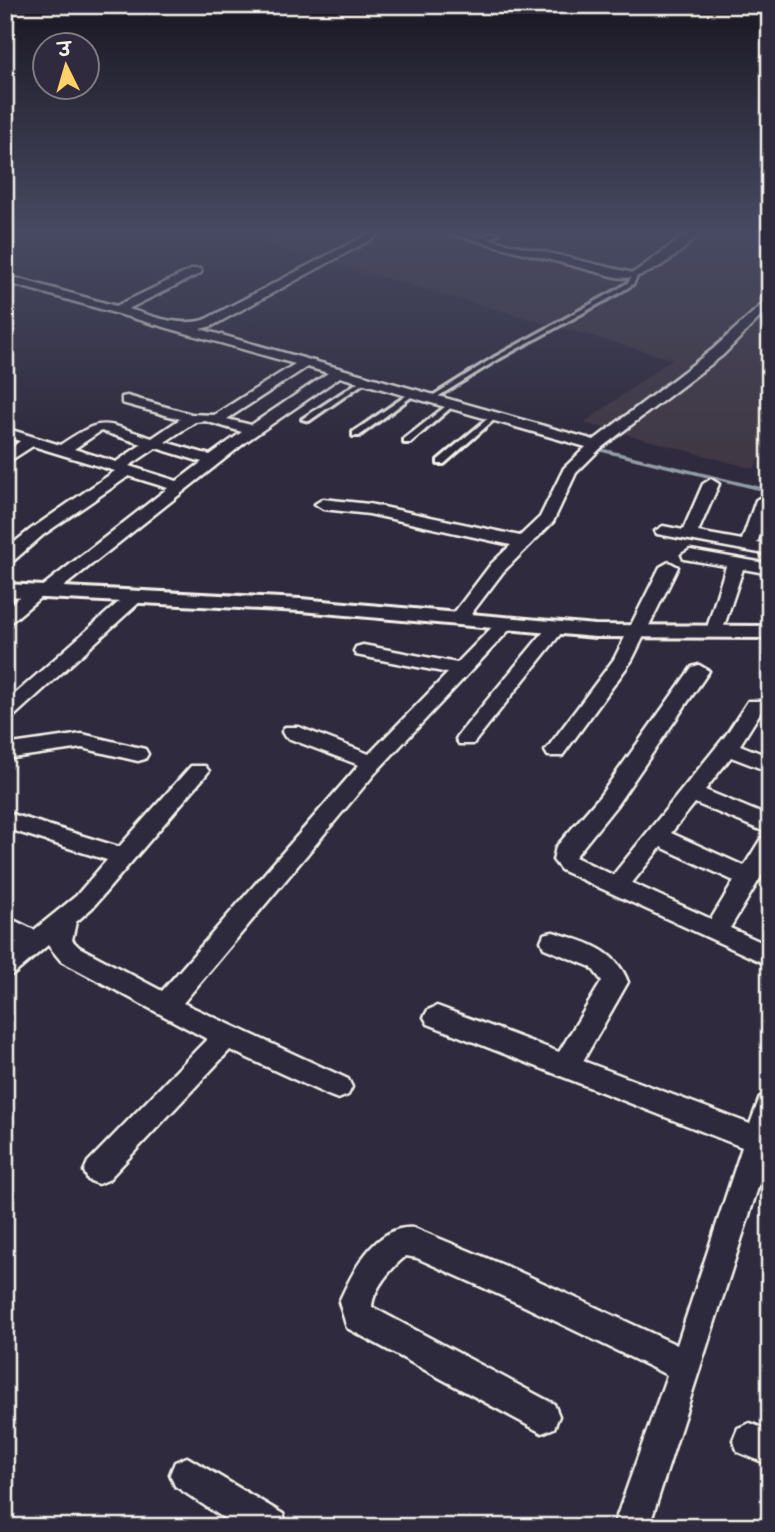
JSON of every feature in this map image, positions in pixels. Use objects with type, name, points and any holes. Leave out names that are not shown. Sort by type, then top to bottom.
[{"type":"street","points":[[96,304],[596,445]]},
{"type":"street","points":[[117,310],[128,304]]},
{"type":"street","points":[[179,327],[208,323],[243,304]]},
{"type":"street","points":[[459,618],[482,586],[551,512],[565,475],[596,445],[763,315]]},
{"type":"street","points":[[215,420],[305,363]]},
{"type":"street","points":[[5,618],[252,430],[338,372]]},
{"type":"street","points":[[127,400],[191,418]]},
{"type":"street","points":[[5,559],[152,444],[191,418],[201,416],[252,430]]},
{"type":"street","points":[[62,450],[94,429],[102,427],[213,461]]},
{"type":"street","points":[[5,432],[180,487]]},
{"type":"street","points":[[5,460],[31,440]]},
{"type":"street","points":[[688,536],[710,484]]},
{"type":"street","points":[[748,546],[764,500]]},
{"type":"street","points":[[323,504],[369,509],[428,524],[523,542]]},
{"type":"street","points":[[663,531],[770,550]]},
{"type":"street","points":[[690,555],[770,569]]},
{"type":"street","points":[[715,631],[736,563]]},
{"type":"street","points":[[555,751],[623,660],[669,567]]},
{"type":"street","points":[[5,590],[302,605],[557,627],[770,632]]},
{"type":"street","points":[[5,714],[136,596]]},
{"type":"street","points":[[165,1006],[373,763],[506,622]]},
{"type":"street","points":[[466,738],[557,627]]},
{"type":"street","points":[[363,651],[462,670]]},
{"type":"street","points":[[699,671],[608,801],[564,853],[564,860],[770,957]]},
{"type":"street","points":[[617,886],[728,748],[755,705]]},
{"type":"street","points":[[292,732],[373,763]]},
{"type":"street","points":[[5,752],[82,741],[138,754]]},
{"type":"street","points":[[728,748],[770,765]]},
{"type":"street","points":[[5,967],[84,902],[198,771]]},
{"type":"street","points":[[692,793],[770,826]]},
{"type":"street","points":[[5,820],[123,857]]},
{"type":"street","points":[[656,835],[748,878]]},
{"type":"street","points":[[716,931],[770,843]]},
{"type":"street","points":[[64,920],[58,936],[61,947],[226,1037],[338,1087]]},
{"type":"street","points":[[5,925],[34,941]]},
{"type":"street","points":[[553,941],[607,964],[614,972],[615,982],[565,1067]]},
{"type":"street","points":[[437,1017],[565,1067],[765,1127],[687,1367],[631,1527]]},
{"type":"street","points":[[98,1171],[226,1037]]},
{"type":"street","points":[[542,1416],[358,1317],[355,1302],[391,1250],[402,1242],[411,1241],[510,1281],[687,1367]]},
{"type":"street","points":[[187,1474],[270,1527]]},
{"type":"lane","points":[[432,398],[495,359],[594,304]]},
{"type":"lane","points":[[306,419],[366,379]]},
{"type":"lane","points":[[356,433],[413,393]]},
{"type":"lane","points":[[407,440],[452,404]]},
{"type":"lane","points":[[440,462],[494,416]]},
{"type":"shaded area","points":[[479,304],[770,304],[770,437],[754,469],[584,423],[672,359]]},
{"type":"waterway","points":[[84,304],[299,365]]},
{"type":"waterway","points":[[303,366],[330,374]]},
{"type":"waterway","points":[[372,386],[399,394]]},
{"type":"waterway","points":[[597,449],[770,491]]}]
